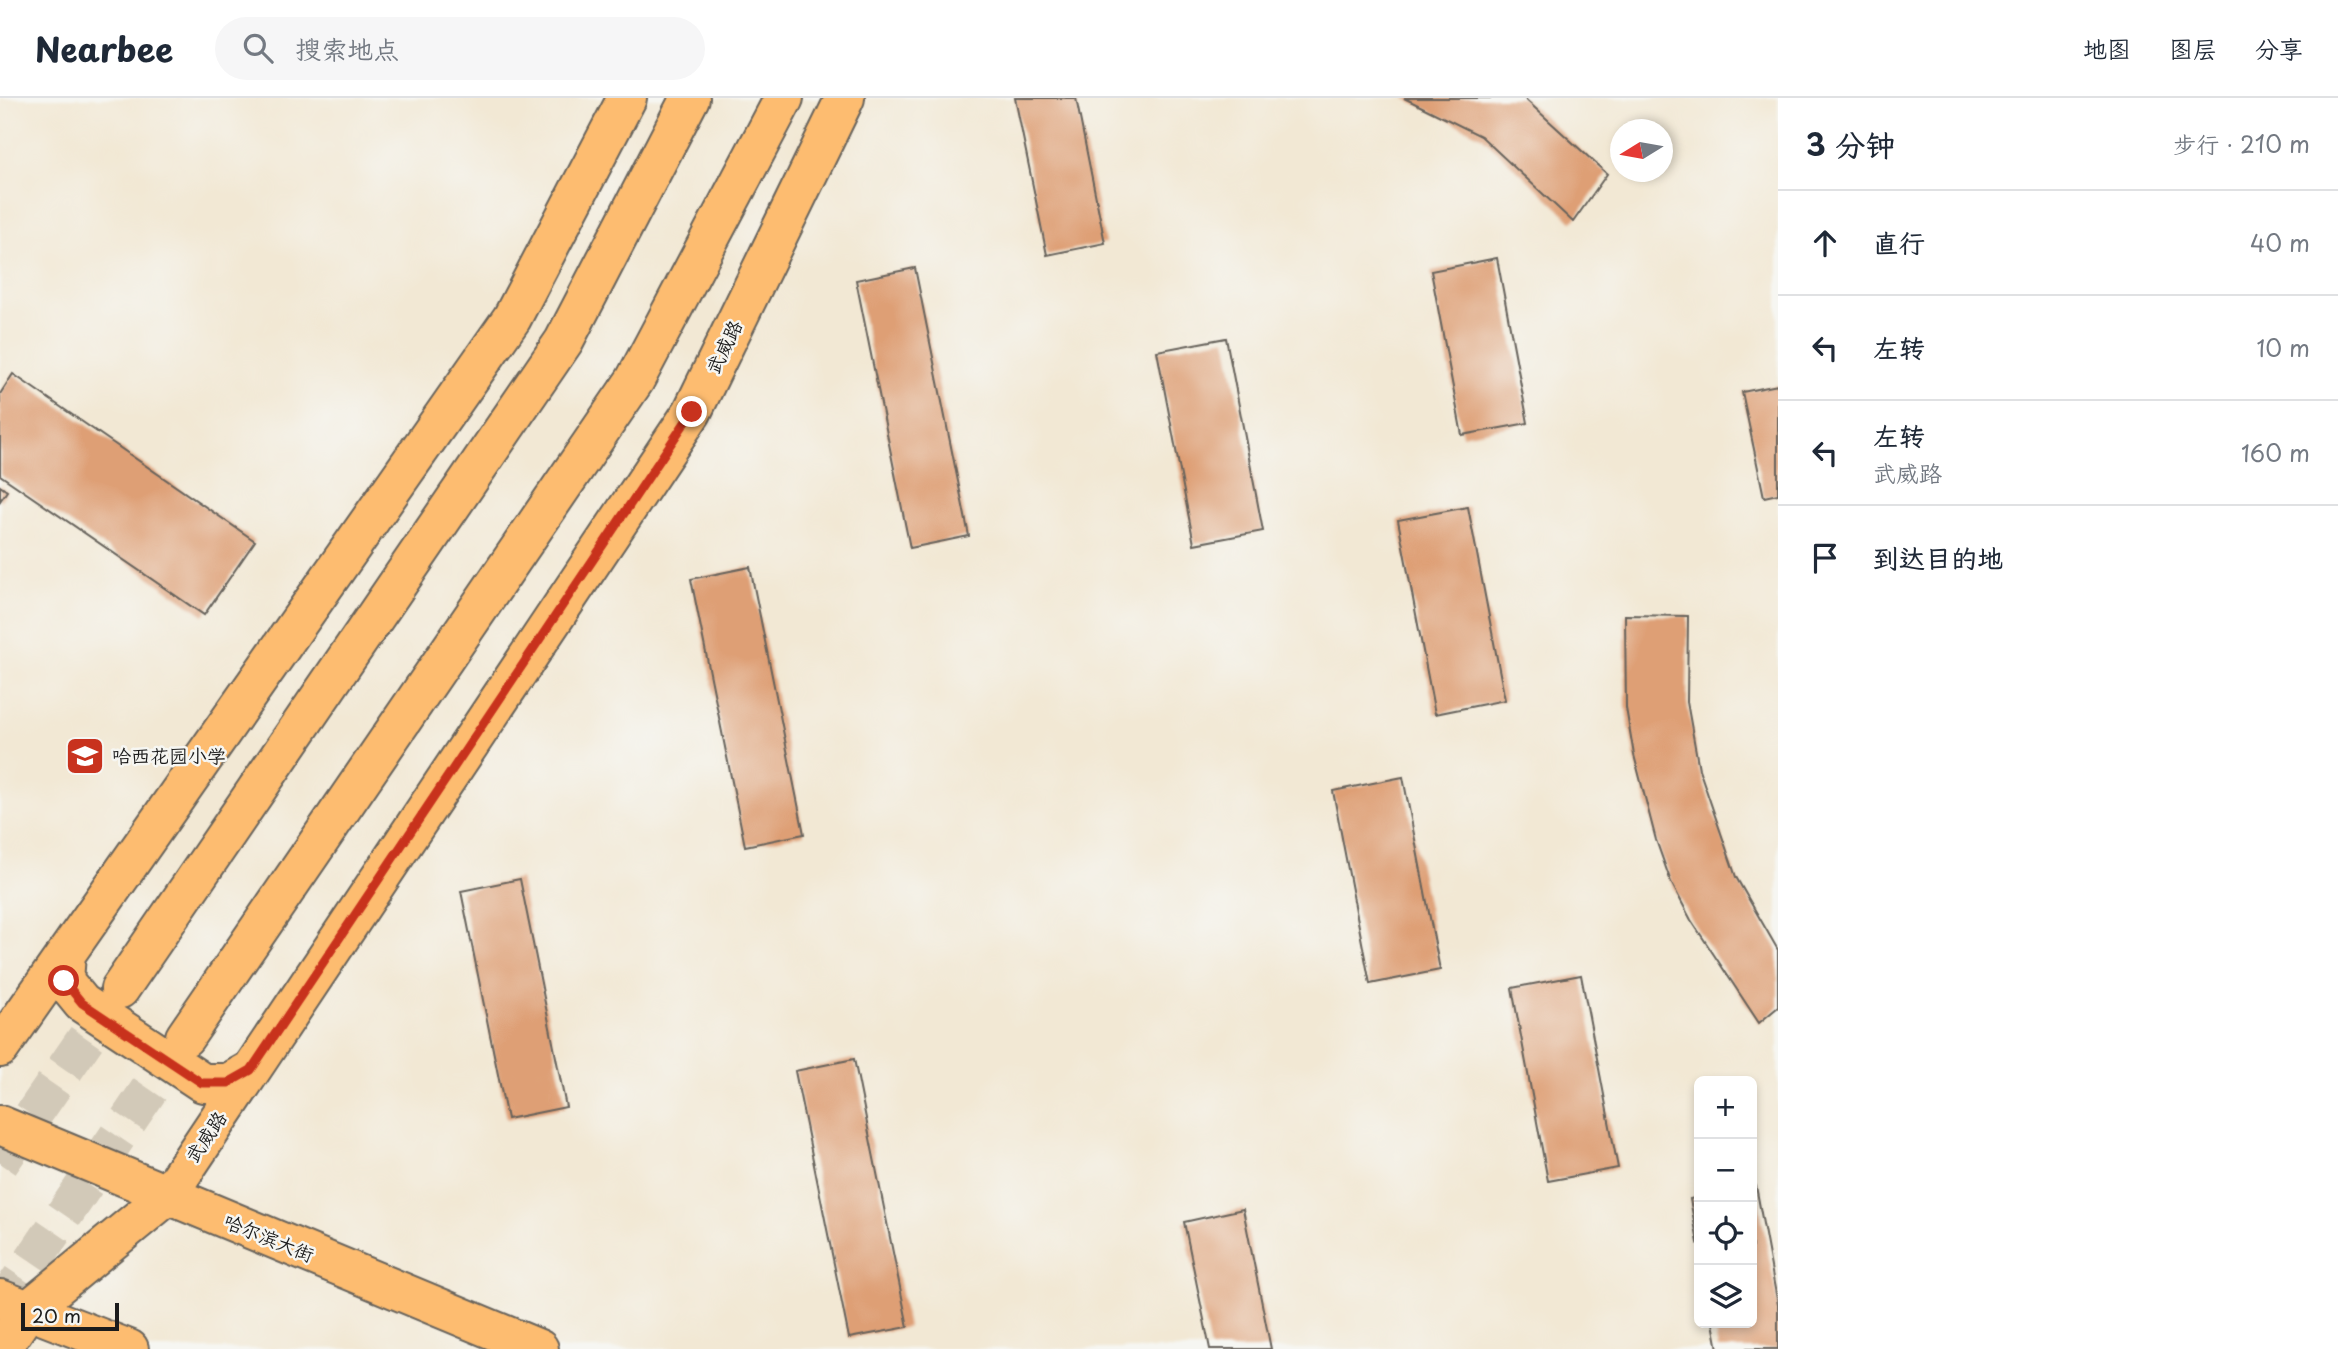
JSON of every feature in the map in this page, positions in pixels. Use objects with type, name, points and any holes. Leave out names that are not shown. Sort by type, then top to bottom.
[{"type":"main road","points":[[0,1048],[512,318],[627,98]]},
{"type":"main road","points":[[120,989],[564,341],[690,98]]},
{"type":"main road","points":[[185,1037],[635,380],[784,98]]},
{"type":"main road","name":"武威路","points":[[1,1349],[14,1305],[167,1196],[692,412],[845,98]]},
{"type":"main road","points":[[66,954],[64,981],[82,1003],[202,1083],[228,1083],[251,1070]]},
{"type":"main road","name":"哈尔滨大街","points":[[0,1125],[539,1349]]},
{"type":"main road","points":[[14,1305],[128,1349]]},
{"type":"building","points":[[1015,98],[1076,98],[1105,243],[1047,255]]},
{"type":"building","points":[[1404,98],[1524,98],[1607,174],[1573,222],[1481,136]]},
{"type":"building","points":[[1497,258],[1528,423],[1462,435],[1431,271]]},
{"type":"building","points":[[915,268],[969,536],[910,548],[856,280]]},
{"type":"building","points":[[1226,338],[1263,531],[1194,544],[1157,351]]},
{"type":"building","points":[[13,374],[255,541],[204,615],[0,475],[0,394]]},
{"type":"building","points":[[1778,385],[1778,494],[1764,497],[1742,392]]},
{"type":"building","points":[[0,486],[7,491],[0,501]]},
{"type":"building","points":[[1468,507],[1505,700],[1435,714],[1398,520]]},
{"type":"building","points":[[750,567],[804,834],[745,846],[691,579]]},
{"type":"building","points":[[1625,615],[1688,616],[1687,702],[1699,769],[1736,877],[1778,950],[1778,1007],[1759,1023],[1691,920],[1671,882],[1656,840],[1634,755],[1626,708]]},
{"type":"building","points":[[1403,777],[1440,970],[1370,984],[1333,791]]},
{"type":"building","points":[[520,879],[566,1107],[507,1119],[461,891]]},
{"type":"building","points":[[1581,975],[1618,1168],[1548,1181],[1512,988]]},
{"type":"building","points":[[854,1059],[908,1327],[849,1338],[795,1071]]},
{"type":"building","points":[[1757,1191],[1778,1305],[1778,1349],[1718,1349],[1714,1328],[1757,1328]]},
{"type":"building","points":[[1694,1198],[1694,1221],[1690,1199]]},
{"type":"building","points":[[1243,1209],[1271,1349],[1210,1349],[1184,1222]]},
{"type":"tunnel","points":[[0,1163],[120,989]]},
{"type":"tunnel","points":[[0,1309],[185,1037]]},
{"type":"place","name":"哈西花园小学","points":[[85,756]]},
{"type":"route","points":[[64,981],[82,1003],[202,1083],[228,1083],[251,1070],[692,412]]}]
